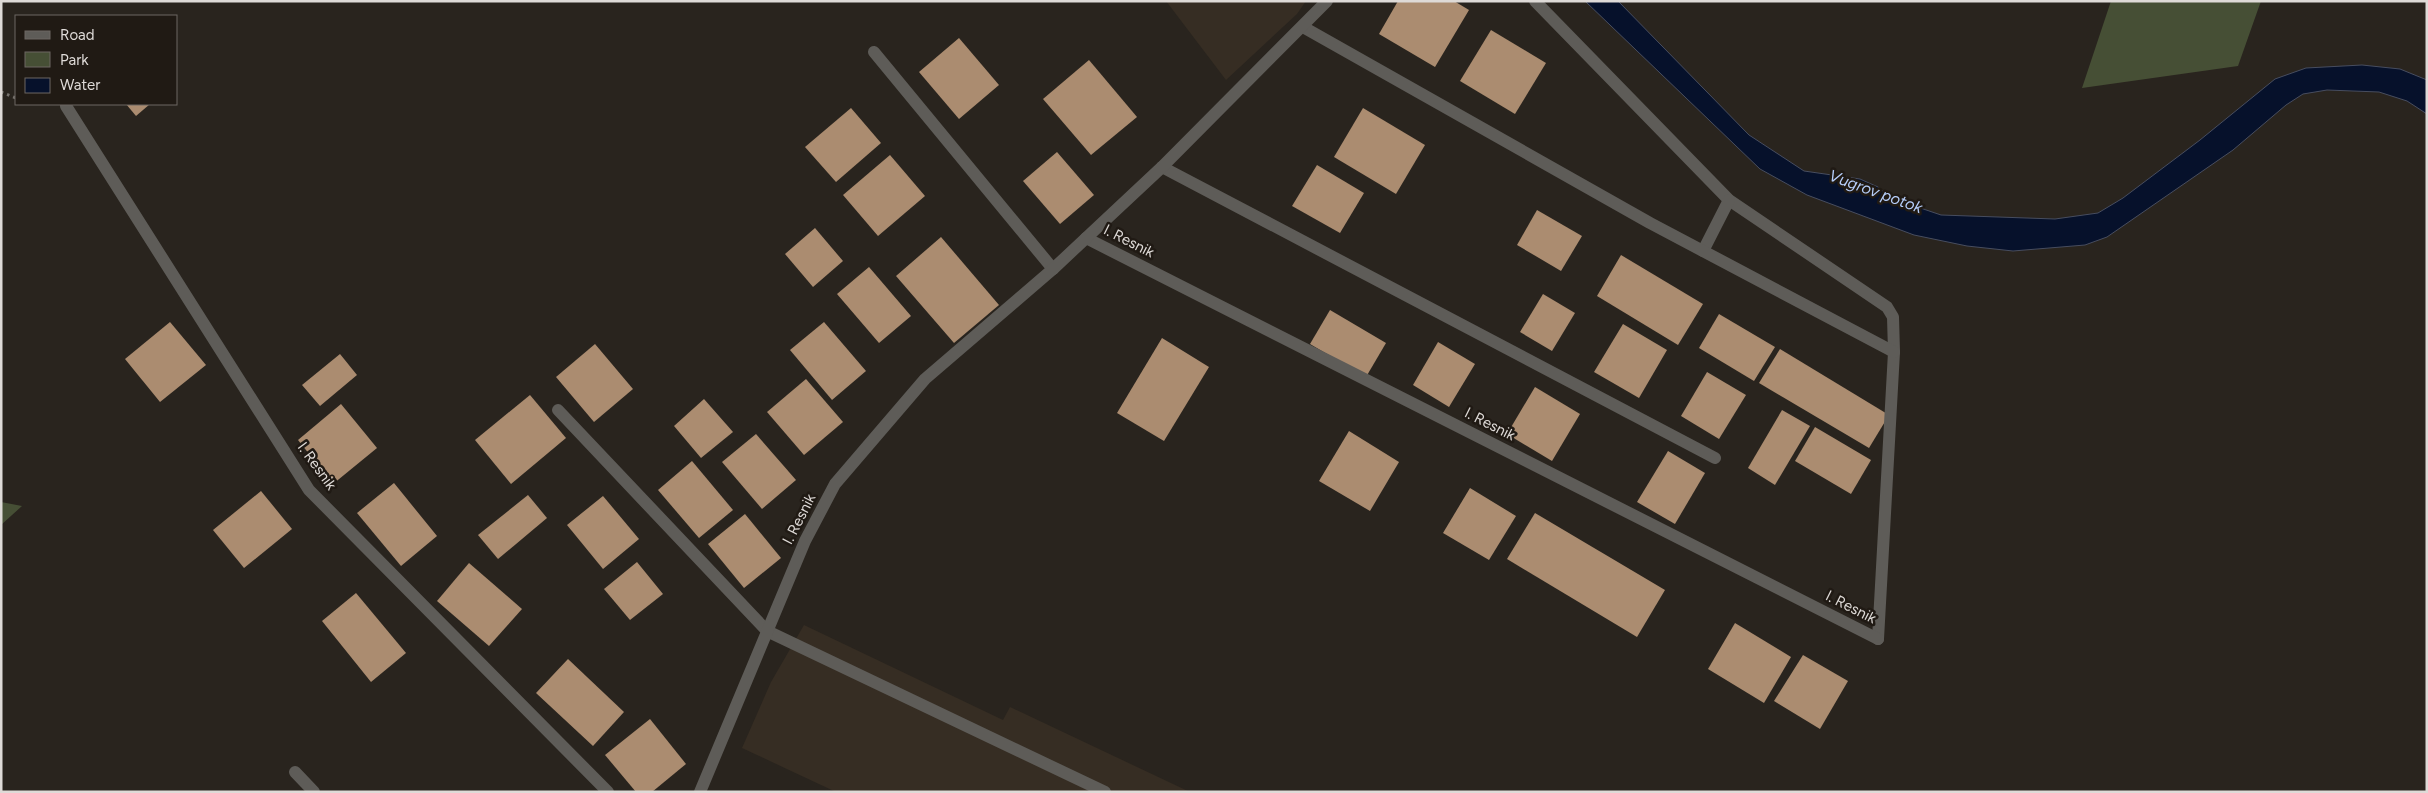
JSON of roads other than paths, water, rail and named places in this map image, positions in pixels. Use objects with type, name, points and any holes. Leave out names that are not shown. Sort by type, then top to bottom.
[{"type":"street","name":"I. Resnik","points":[[700,792],[805,541],[835,484],[925,378],[1053,269],[1162,167],[1327,1]]},
{"type":"street","points":[[1303,27],[1703,251],[1894,352],[1893,317],[1887,306],[1729,200],[1534,1]]},
{"type":"street","points":[[874,52],[1053,269]]},
{"type":"street","name":"I. Resnik","points":[[66,106],[309,490],[608,792]]},
{"type":"street","points":[[1162,167],[1715,458]]},
{"type":"street","points":[[1703,251],[1729,200]]},
{"type":"street","name":"I. Resnik","points":[[1086,238],[1878,640],[1894,352]]},
{"type":"street","points":[[558,410],[767,631],[1105,792]]},
{"type":"street","points":[[295,772],[314,792]]},
{"type":"water","name":"Vugrov potok","points":[[1585,1],[1618,1],[1749,135],[1804,171],[1860,179],[1878,187],[1891,198],[1941,215],[2055,219],[2098,213],[2123,198],[2200,140],[2275,79],[2306,68],[2362,65],[2400,69],[2427,80],[2427,114],[2407,101],[2379,92],[2327,90],[2303,94],[2286,105],[2233,150],[2107,237],[2085,245],[2013,251],[1967,246],[1914,235],[1807,195],[1760,169]]}]
